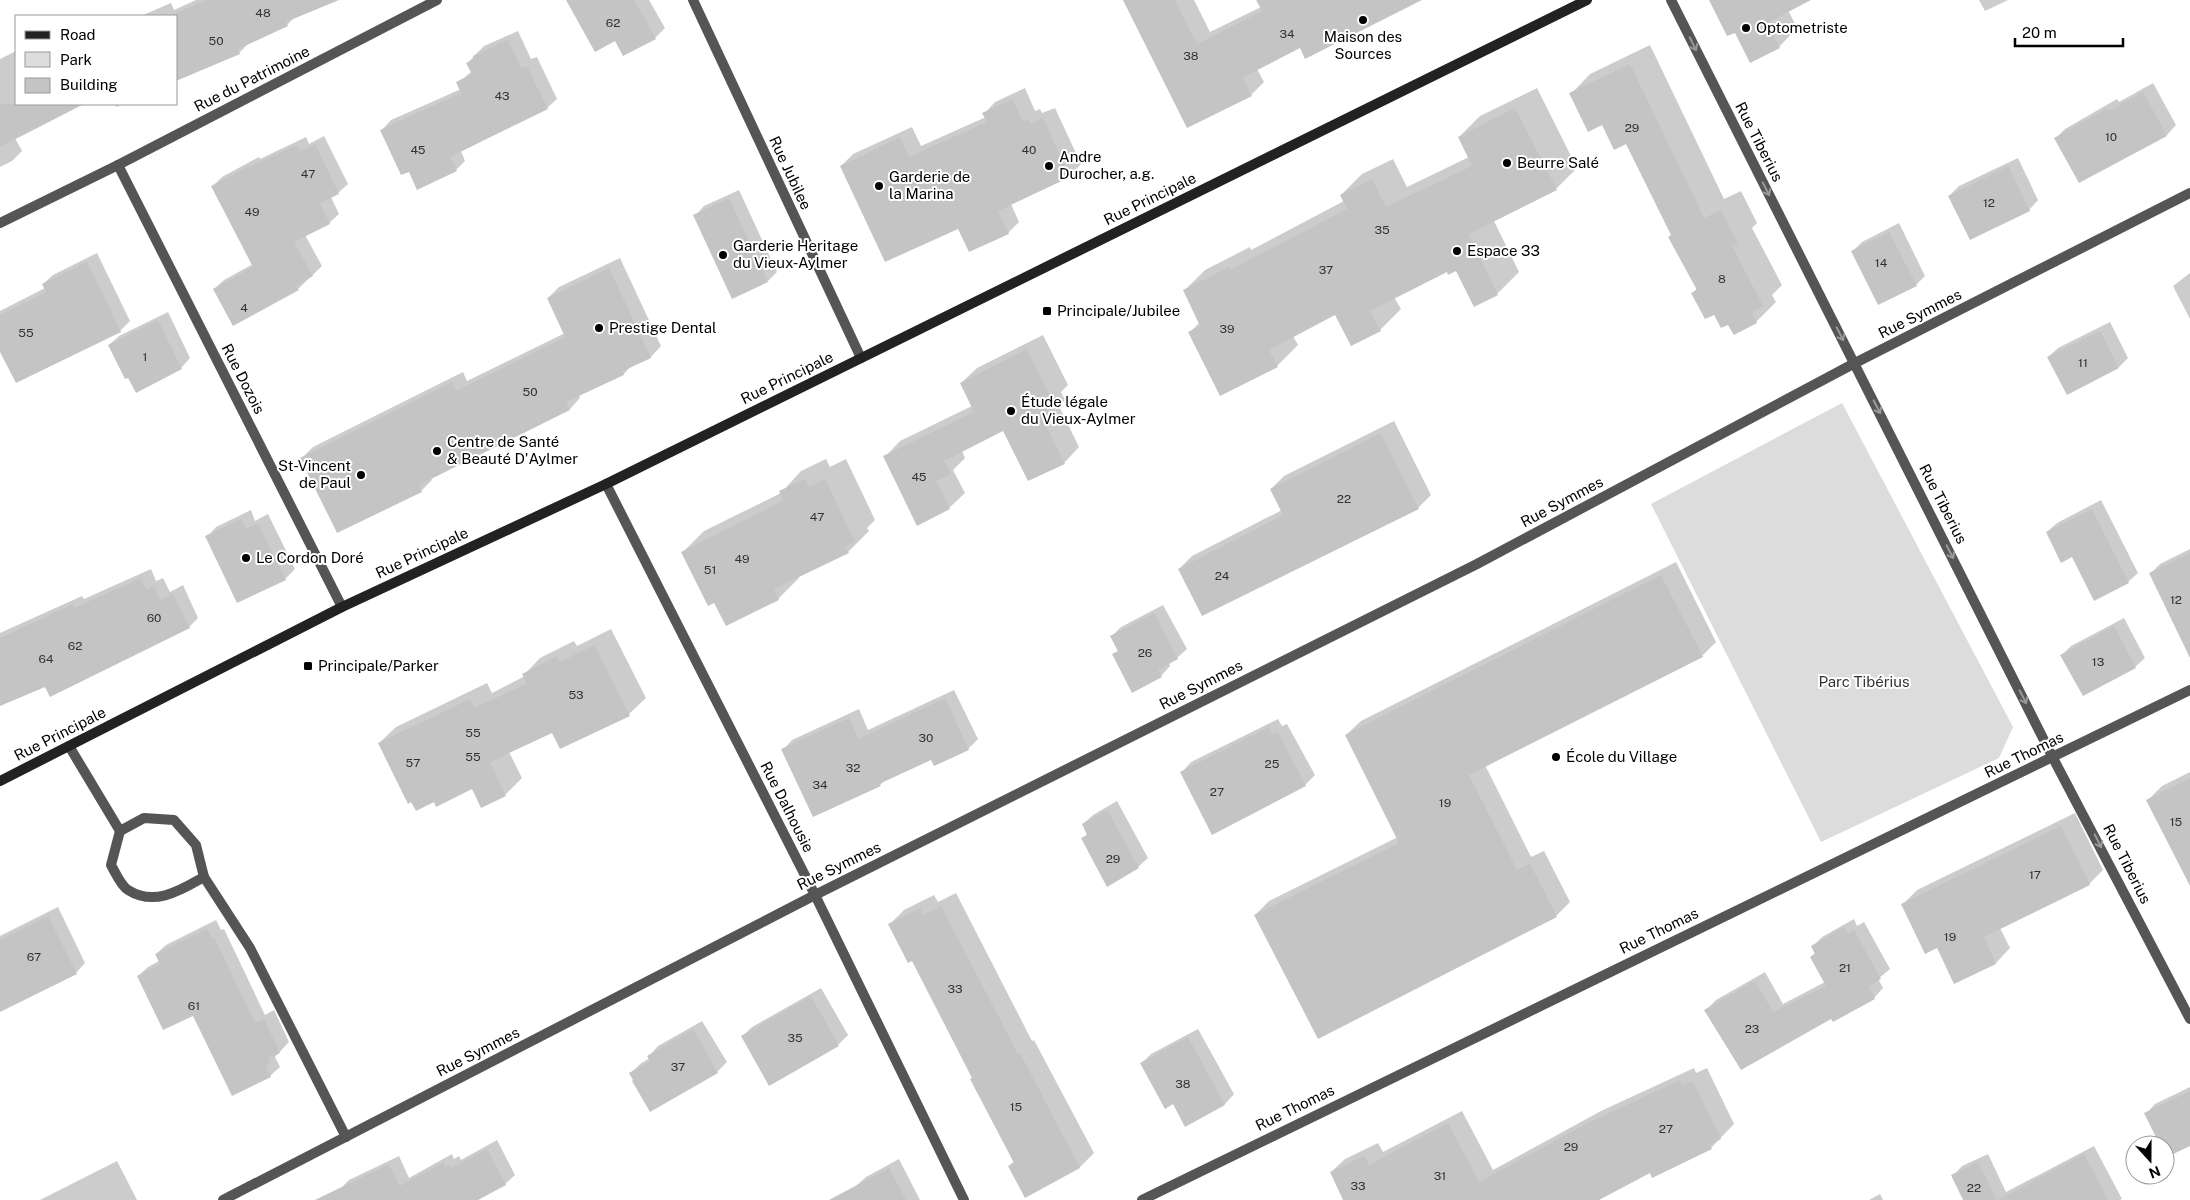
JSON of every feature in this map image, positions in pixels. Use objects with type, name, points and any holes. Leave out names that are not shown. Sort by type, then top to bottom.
[{"type":"street","name":"Rue du Patrimoine","points":[[0,223],[118,165],[437,0]]},
{"type":"street","name":"Rue Jubilee","points":[[693,0],[860,358]]},
{"type":"street","name":"Rue Principale","points":[[0,781],[342,607],[606,484],[1587,0]]},
{"type":"street","name":"Rue Tiberius","points":[[1671,0],[2053,758],[2190,1019]]},
{"type":"street","name":"Rue Dozois","points":[[118,165],[342,607]]},
{"type":"street","name":"Rue Symmes","points":[[223,1200],[815,894],[1477,564],[1855,364],[2190,193]]},
{"type":"street","name":"Rue Dalhousie","points":[[606,484],[815,894],[964,1200]]},
{"type":"street","name":"Rue Thomas","points":[[1142,1200],[2190,690]]},
{"type":"street","points":[[69,746],[120,831],[111,865],[127,890],[151,898],[177,892],[204,877]]},
{"type":"street","points":[[120,831],[144,818],[174,820],[196,845],[204,877],[250,948],[346,1137]]},
{"type":"green space","name":"Parc Tibérius","points":[[1842,403],[2013,727],[1999,758],[1821,842],[1651,504]]},
{"type":"building","points":[[207,0],[339,0],[286,22],[288,26],[238,49],[240,54],[178,80],[178,15],[176,13]]},
{"type":"building","points":[[566,0],[634,0],[656,39],[623,56],[615,41],[595,52]]},
{"type":"building","points":[[1123,0],[1175,0],[1197,44],[1262,11],[1256,0],[1422,0],[1305,59],[1300,48],[1242,78],[1252,96],[1187,128]]},
{"type":"building","name":"Optometriste","points":[[1709,0],[1811,0],[1767,23],[1780,48],[1750,63],[1735,33],[1727,36]]},
{"type":"building","points":[[508,40],[521,68],[527,66],[548,109],[450,157],[457,171],[417,190],[409,172],[401,175],[380,130],[461,93],[456,82],[472,74],[466,63],[474,59],[473,56]]},
{"type":"building","points":[[1630,64],[1704,218],[1721,210],[1738,244],[1732,246],[1763,306],[1752,312],[1757,323],[1734,335],[1728,325],[1721,328],[1714,315],[1705,319],[1691,293],[1697,290],[1668,237],[1671,235],[1626,144],[1614,150],[1602,125],[1588,132],[1569,93]]},
{"type":"building","points":[[2143,92],[2167,136],[2079,183],[2054,138],[2108,108],[2109,111]]},
{"type":"building","points":[[1013,99],[1023,122],[1029,120],[1030,124],[1043,118],[1070,177],[998,211],[1009,234],[969,252],[958,229],[885,262],[840,166],[900,137],[909,157],[987,122],[982,113]]},
{"type":"building","points":[[0,104],[82,105],[0,147]]},
{"type":"building","points":[[1515,108],[1557,190],[1469,234],[1498,295],[1474,307],[1456,271],[1448,275],[1447,272],[1370,311],[1381,331],[1351,346],[1335,315],[1269,350],[1278,367],[1220,396],[1188,332],[1200,326],[1183,290],[1229,267],[1230,270],[1347,209],[1340,195],[1372,179],[1386,207],[1472,166],[1458,137]]},
{"type":"building","points":[[315,144],[339,194],[320,203],[330,224],[294,242],[313,276],[296,286],[299,290],[233,326],[213,289],[253,267],[211,186],[249,166],[296,145],[300,152]]},
{"type":"building","points":[[2008,166],[2030,211],[1970,240],[1948,196]]},
{"type":"building","points":[[729,198],[768,282],[732,299],[693,215]]},
{"type":"building","points":[[1889,232],[1917,286],[1878,305],[1851,251]]},
{"type":"building","points":[[87,262],[121,332],[16,383],[0,352],[0,315],[46,292],[42,284]]},
{"type":"building","points":[[609,268],[651,358],[623,371],[624,375],[566,402],[570,410],[419,485],[422,492],[337,533],[300,458],[452,382],[456,391],[565,337],[547,298]]},
{"type":"building","points":[[158,320],[182,369],[136,393],[128,378],[125,379],[108,345]]},
{"type":"building","points":[[2100,331],[2119,368],[2067,395],[2047,357]]},
{"type":"building","points":[[1027,349],[1053,401],[1045,406],[1050,416],[1043,420],[1065,464],[1028,481],[1003,431],[944,461],[951,474],[936,481],[950,509],[917,526],[883,456],[974,412],[960,383]]},
{"type":"building","points":[[1381,433],[1419,509],[1202,616],[1178,569],[1283,515],[1270,489]]},
{"type":"building","points":[[805,479],[809,487],[825,479],[855,542],[845,546],[849,553],[774,589],[779,600],[726,626],[714,603],[708,606],[681,552],[783,501],[779,491]]},
{"type":"building","points":[[2092,509],[2129,583],[2094,601],[2072,557],[2061,563],[2046,532]]},
{"type":"building","name":"Le Cordon Doré","points":[[241,519],[246,529],[258,523],[286,580],[237,603],[205,536]]},
{"type":"building","points":[[2190,553],[2190,658],[2149,573]]},
{"type":"building","points":[[1661,575],[1703,657],[1469,775],[1517,870],[1530,864],[1557,917],[1318,1039],[1254,915],[1399,843],[1345,735]]},
{"type":"building","points":[[141,578],[146,590],[154,586],[160,600],[173,594],[190,628],[50,697],[45,687],[0,706],[0,638],[73,604],[74,608]]},
{"type":"building","points":[[1154,613],[1178,659],[1158,670],[1162,677],[1132,693],[1112,654],[1118,651],[1110,636]]},
{"type":"building","points":[[2114,626],[2136,668],[2083,696],[2060,655]]},
{"type":"building","points":[[594,645],[630,716],[560,749],[552,733],[490,762],[506,796],[481,808],[472,789],[436,807],[434,802],[416,811],[411,802],[408,804],[378,743],[470,699],[475,708],[527,683],[522,674],[557,656],[560,662]]},
{"type":"building","points":[[945,698],[969,750],[934,766],[931,760],[879,784],[881,786],[813,817],[781,749],[849,718],[859,739]]},
{"type":"building","points":[[1269,727],[1272,735],[1278,732],[1306,786],[1212,835],[1180,772]]},
{"type":"building","points":[[2190,778],[2190,886],[2146,800]]},
{"type":"building","points":[[1107,810],[1139,868],[1107,887],[1081,838],[1087,835],[1082,824]]},
{"type":"building","points":[[2061,826],[2090,885],[1984,937],[1996,964],[1954,984],[1937,948],[1925,954],[1901,904]]},
{"type":"building","points":[[941,906],[1080,1168],[1025,1198],[1008,1166],[1014,1163],[970,1079],[972,1078],[912,961],[908,963],[888,924],[920,908],[923,915]]},
{"type":"building","points":[[48,916],[77,974],[0,1012],[0,940]]},
{"type":"building","points":[[1844,927],[1848,934],[1854,930],[1881,979],[1868,986],[1875,999],[1833,1022],[1831,1019],[1741,1070],[1704,1010],[1755,981],[1773,1012],[1826,986],[1810,957],[1815,954],[1811,946]]},
{"type":"building","points":[[207,929],[211,938],[214,937],[255,1023],[264,1019],[280,1053],[268,1058],[270,1063],[266,1066],[271,1077],[232,1096],[193,1016],[163,1030],[137,976],[160,964],[155,954]]},
{"type":"building","points":[[811,996],[839,1046],[769,1086],[741,1036]]},
{"type":"building","points":[[693,1029],[718,1073],[650,1112],[629,1073],[650,1061],[647,1056]]},
{"type":"building","points":[[1188,1037],[1225,1105],[1185,1127],[1173,1104],[1165,1109],[1140,1063]]},
{"type":"building","points":[[1680,1080],[1683,1085],[1693,1081],[1721,1139],[1710,1145],[1712,1149],[1652,1178],[1650,1173],[1599,1200],[1343,1200],[1330,1172],[1364,1156],[1369,1165],[1448,1123],[1479,1182],[1586,1124]]},
{"type":"building","points":[[2190,1091],[2190,1146],[2175,1153],[2175,1135],[2155,1135],[2144,1113]]},
{"type":"building","points":[[487,1149],[506,1185],[478,1200],[315,1200],[389,1164],[400,1186],[443,1163],[445,1167],[450,1165],[451,1168]]},
{"type":"building","points":[[2084,1154],[2108,1200],[1998,1200]]},
{"type":"building","points":[[1978,1162],[1997,1200],[1963,1200],[1951,1175]]},
{"type":"building","points":[[889,1168],[906,1200],[829,1200]]},
{"type":"place","name":"Maison des Sources","points":[[1363,20]]},
{"type":"place","name":"Optometriste","points":[[1746,28]]},
{"type":"place","name":"Beurre Salé","points":[[1507,163]]},
{"type":"place","name":"Andre Durocher, a.g.","points":[[1049,166]]},
{"type":"place","name":"Garderie de la Marina","points":[[879,186]]},
{"type":"place","name":"Espace 33","points":[[1457,251]]},
{"type":"place","name":"Garderie Heritage du Vieux-Aylmer","points":[[723,255]]},
{"type":"place","name":"Principale/Jubilee","points":[[1047,311]]},
{"type":"place","name":"Prestige Dental","points":[[599,328]]},
{"type":"place","name":"Étude légale du Vieux-Aylmer","points":[[1011,411]]},
{"type":"place","name":"Centre de Santé & Beauté D'Aylmer","points":[[437,451]]},
{"type":"place","name":"St-Vincent de Paul","points":[[361,475]]},
{"type":"place","name":"Le Cordon Doré","points":[[246,558]]},
{"type":"place","name":"Principale/Parker","points":[[308,666]]},
{"type":"place","name":"École du Village","points":[[1556,757]]}]
